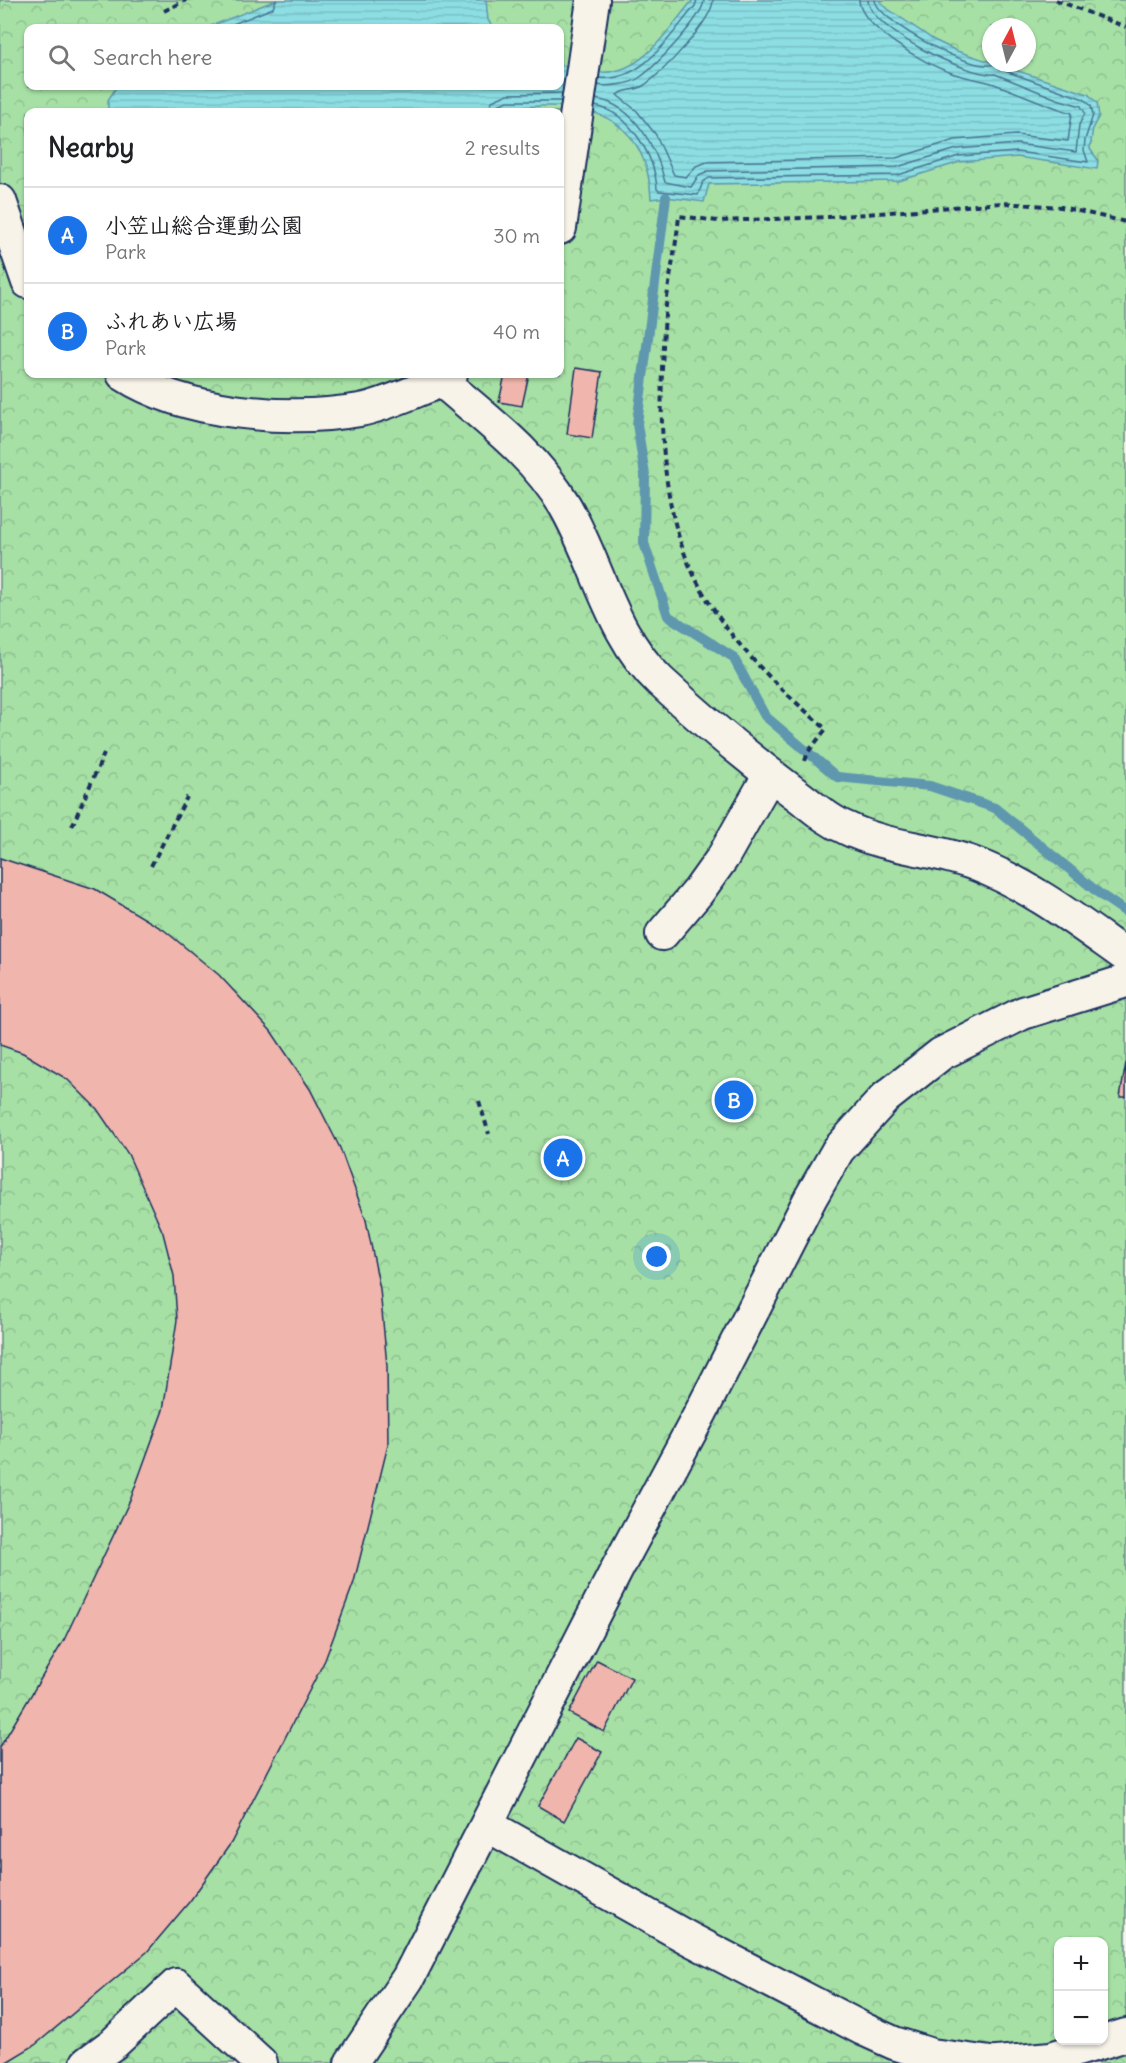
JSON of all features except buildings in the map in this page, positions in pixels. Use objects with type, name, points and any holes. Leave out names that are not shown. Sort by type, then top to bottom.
[{"type":"street","points":[[564,204],[593,0]]},
{"type":"street","points":[[0,201],[24,270]]},
{"type":"street","points":[[132,378],[174,398],[197,404],[253,413],[298,414],[362,410],[443,378]]},
{"type":"street","points":[[447,378],[501,429],[544,476],[564,505],[581,537],[614,614],[657,678],[770,774],[820,813],[867,837],[973,863],[999,875],[1074,919],[1126,956]]},
{"type":"street","points":[[662,934],[698,892],[723,857],[770,774]]},
{"type":"street","points":[[351,2063],[408,1978],[811,1197],[838,1150],[885,1098],[941,1054],[1023,1013],[1126,981]]},
{"type":"street","points":[[487,1825],[688,1938],[863,2029],[894,2043],[932,2055],[991,2063]]},
{"type":"street","points":[[87,2063],[114,2043],[176,1985],[261,2063]]},
{"type":"street","points":[[997,2063],[1051,2058],[1126,2036]]},
{"type":"path","points":[[164,11],[186,0]]},
{"type":"path","points":[[1056,0],[1126,27]]},
{"type":"path","points":[[796,794],[808,752],[826,729],[770,679],[716,613],[691,570],[672,508],[661,422],[662,382],[665,313],[680,216],[718,221],[818,217],[1002,203],[1061,207],[1126,222]]},
{"type":"path","points":[[72,826],[104,754]]},
{"type":"path","points":[[151,866],[187,797]]},
{"type":"path","points":[[479,1101],[489,1134]]},
{"type":"green space","points":[[0,0],[1126,0],[1126,2063],[0,2063]]},
{"type":"water","points":[[276,0],[486,0],[490,24],[216,24]]},
{"type":"water","points":[[693,0],[879,0],[888,9],[934,40],[982,59],[982,72],[1021,72],[1088,94],[1097,103],[1099,116],[1093,127],[1090,149],[1098,160],[1097,169],[1017,157],[960,162],[899,181],[709,184],[704,202],[666,197],[651,199],[648,175],[642,155],[632,139],[619,126],[603,116],[585,110],[541,106],[512,108],[108,108],[108,100],[114,90],[564,90],[564,66],[591,71],[616,71],[630,66],[654,47]]},
{"type":"waterway","points":[[666,197],[637,424],[645,475],[644,543],[668,616],[733,657],[765,716],[837,777],[930,786],[995,808],[1101,895],[1126,912]]},
{"type":"place","name":"ふれあい広場","points":[[734,1100]]},
{"type":"place","name":"小笠山総合運動公園","points":[[563,1158]]}]
